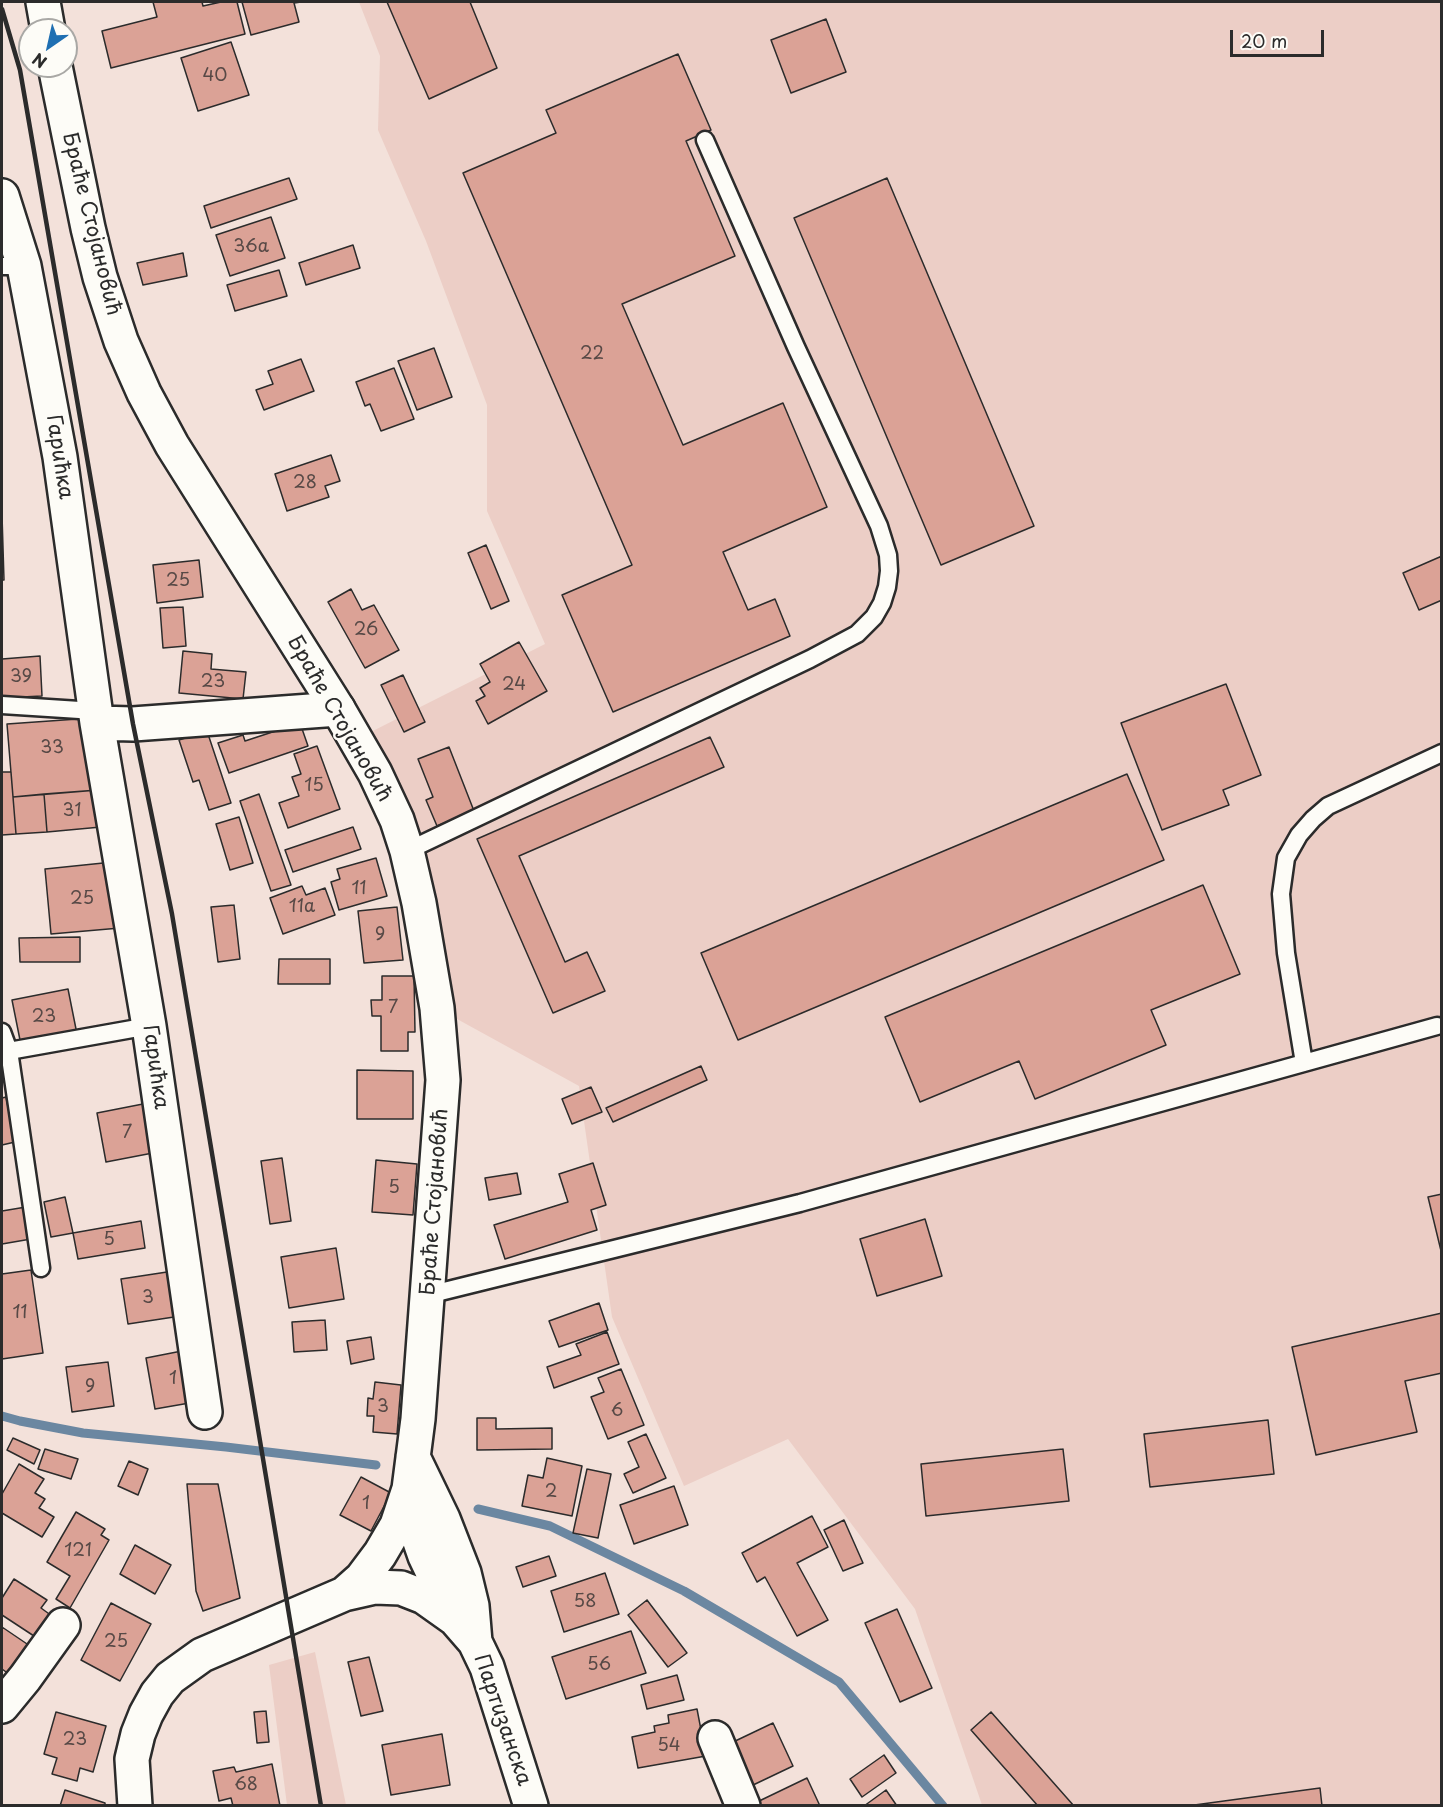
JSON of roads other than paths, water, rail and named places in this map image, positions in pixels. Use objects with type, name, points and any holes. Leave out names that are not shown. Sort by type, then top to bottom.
[{"type":"main road","points":[[43,2],[46,18]]},
{"type":"main road","name":"Браће Стојановић","points":[[57,78],[100,277],[121,341],[144,393],[172,445],[338,709],[375,773],[397,820],[419,903],[437,1008],[443,1080],[418,1419],[408,1489],[397,1525],[362,1578],[344,1594],[202,1655],[170,1678],[157,1694],[142,1724],[132,1759],[135,1806]]},
{"type":"main road","name":"Гарићка","points":[[2,196],[13,266],[60,457],[96,717],[149,1026],[205,1412]]},
{"type":"main road","points":[[96,717],[133,724],[338,709]]},
{"type":"main road","points":[[344,1594],[375,1587],[401,1588],[424,1597],[465,1630],[472,1605],[464,1573],[443,1519],[413,1457]]},
{"type":"main road","name":"Браће Стојановић","points":[[408,1489],[417,1533],[425,1556],[465,1630]]},
{"type":"main road","points":[[2,1706],[63,1625]]},
{"type":"main road","name":"Партизанска","points":[[465,1630],[486,1667],[531,1806]]},
{"type":"main road","points":[[715,1738],[743,1806]]},
{"type":"lane","points":[[407,851],[838,644],[857,634],[866,626],[882,603],[889,571],[888,555],[882,533],[796,347],[705,140]]},
{"type":"lane","points":[[2,705],[96,717]]},
{"type":"lane","points":[[1304,1063],[1286,953],[1281,894],[1286,858],[1299,835],[1328,806],[1442,753]]},
{"type":"lane","points":[[9,1051],[149,1026]]},
{"type":"lane","points":[[428,1295],[800,1203],[1437,1026]]},
{"type":"lane","points":[[2,1032],[9,1051],[41,1268]]},
{"type":"waterway","points":[[2,1416],[83,1433],[376,1465]]},
{"type":"waterway","points":[[478,1509],[550,1526],[684,1591],[839,1682],[943,1806]]},
{"type":"railway","points":[[2,9],[20,70],[133,724],[172,914],[321,1806]]}]
